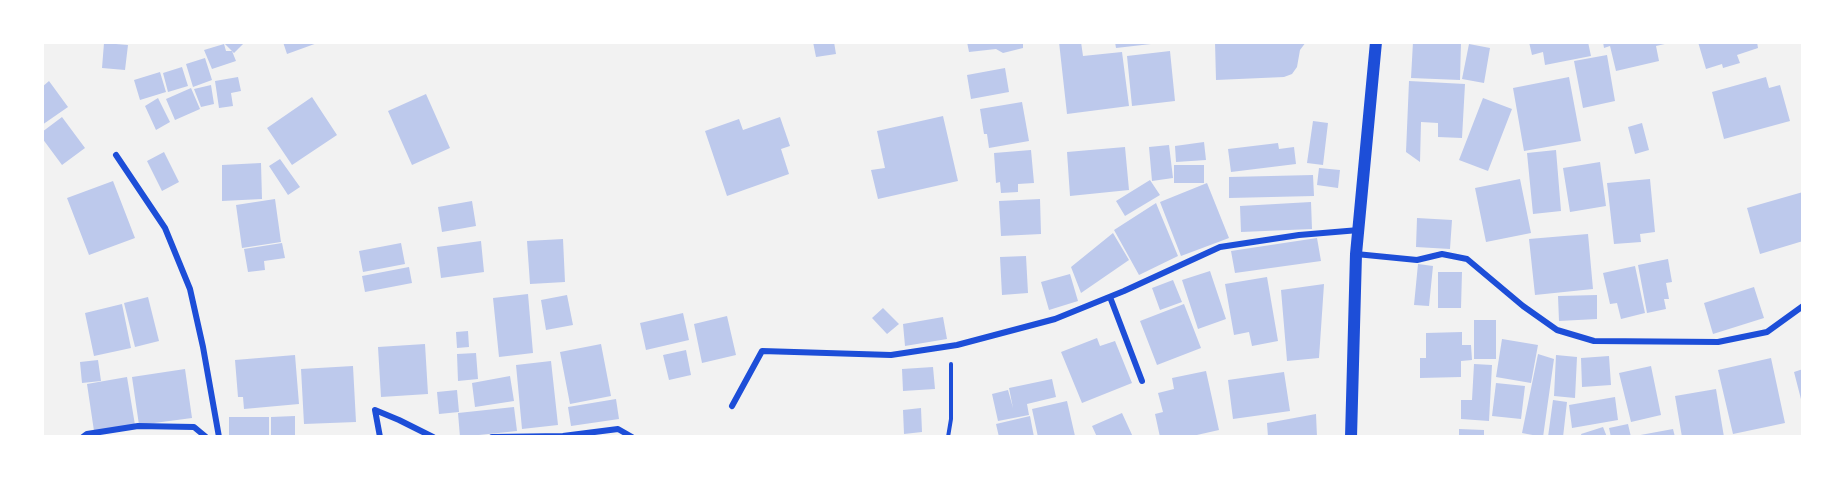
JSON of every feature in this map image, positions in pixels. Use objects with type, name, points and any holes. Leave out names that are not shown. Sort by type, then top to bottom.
[{"type":"main road","points":[[1351,437],[1356,254],[1376,42]]},
{"type":"street","points":[[116,155],[165,228],[190,289],[219,437]]},
{"type":"street","points":[[732,406],[762,351],[891,355],[951,345],[1055,319],[1110,297],[1220,247],[1299,235],[1359,230]]},
{"type":"street","points":[[1356,254],[1417,260],[1442,254],[1467,259],[1523,306],[1557,330],[1594,341],[1718,342],[1767,332],[1803,306]]},
{"type":"street","points":[[1110,297],[1142,381]]},
{"type":"street","points":[[380,437],[375,410],[432,437]]},
{"type":"street","points":[[83,437],[87,434],[138,426],[194,427],[206,437]]},
{"type":"street","points":[[492,437],[563,436],[618,429],[632,437]]},
{"type":"path","points":[[948,437],[951,419],[951,345]]},
{"type":"building","points":[[223,42],[245,42],[234,53]]},
{"type":"building","points":[[283,42],[320,42],[287,54]]},
{"type":"building","points":[[813,42],[834,42],[836,54],[816,57]]},
{"type":"building","points":[[967,42],[1023,42],[1023,48],[1003,53],[996,49],[969,52]]},
{"type":"building","points":[[1059,42],[1081,42],[1083,56],[1122,52],[1129,106],[1067,114]]},
{"type":"building","points":[[1115,42],[1150,42],[1151,44],[1116,48]]},
{"type":"building","points":[[1215,42],[1306,42],[1300,50],[1297,67],[1292,74],[1284,77],[1216,80]]},
{"type":"building","points":[[1413,42],[1461,42],[1460,80],[1411,78]]},
{"type":"building","points":[[1529,42],[1588,42],[1591,56],[1545,65],[1543,52],[1532,55]]},
{"type":"building","points":[[1603,42],[1669,43],[1656,46],[1659,61],[1616,71],[1610,46],[1604,48]]},
{"type":"building","points":[[1698,42],[1757,42],[1758,48],[1737,55],[1740,63],[1723,68],[1722,64],[1706,69]]},
{"type":"building","points":[[104,43],[128,45],[125,70],[102,68]]},
{"type":"building","points":[[224,44],[226,51],[232,51],[236,61],[212,69],[204,50]]},
{"type":"building","points":[[1469,44],[1490,48],[1484,83],[1462,79]]},
{"type":"building","points":[[1170,51],[1175,101],[1132,106],[1127,56]]},
{"type":"building","points":[[1607,55],[1615,101],[1583,108],[1574,61]]},
{"type":"building","points":[[205,58],[212,80],[193,87],[186,64]]},
{"type":"building","points":[[182,67],[188,86],[168,92],[163,73]]},
{"type":"building","points":[[1005,68],[1009,92],[971,99],[967,75]]},
{"type":"building","points":[[160,72],[166,92],[140,100],[134,80]]},
{"type":"building","points":[[238,77],[241,91],[231,93],[233,106],[219,108],[215,81]]},
{"type":"building","points":[[1569,77],[1581,141],[1524,151],[1513,88]]},
{"type":"building","points":[[1766,77],[1769,88],[1780,85],[1790,121],[1724,139],[1712,92]]},
{"type":"building","points":[[49,81],[68,107],[42,125],[42,87]]},
{"type":"building","points":[[1409,81],[1465,84],[1462,138],[1438,137],[1438,123],[1421,122],[1420,162],[1406,152]]},
{"type":"building","points":[[211,85],[214,104],[201,107],[194,89]]},
{"type":"building","points":[[191,88],[200,109],[175,120],[166,99]]},
{"type":"building","points":[[426,94],[450,148],[412,165],[388,111]]},
{"type":"building","points":[[312,97],[337,135],[292,165],[267,128]]},
{"type":"building","points":[[158,98],[170,122],[156,130],[145,106]]},
{"type":"building","points":[[1483,98],[1512,109],[1488,171],[1459,160]]},
{"type":"building","points":[[1022,102],[1029,141],[989,148],[980,109]]},
{"type":"building","points":[[943,116],[958,181],[878,199],[871,170],[885,168],[877,131]]},
{"type":"building","points":[[62,117],[85,148],[62,165],[42,138],[42,132]]},
{"type":"building","points":[[780,117],[790,146],[781,149],[789,174],[727,196],[705,131],[739,119],[743,130]]},
{"type":"building","points":[[1313,121],[1328,123],[1323,165],[1307,163]]},
{"type":"building","points":[[1642,123],[1649,150],[1635,154],[1628,127]]},
{"type":"building","points":[[1204,142],[1206,160],[1176,162],[1175,146]]},
{"type":"building","points":[[1278,143],[1279,149],[1294,147],[1296,164],[1231,172],[1228,149]]},
{"type":"building","points":[[1169,145],[1173,178],[1152,181],[1149,147]]},
{"type":"building","points":[[1125,147],[1129,190],[1070,196],[1067,152]]},
{"type":"building","points":[[1031,150],[1034,183],[1018,184],[1018,192],[1001,193],[1000,182],[996,183],[994,153]]},
{"type":"building","points":[[1556,150],[1561,211],[1533,214],[1527,153]]},
{"type":"building","points":[[164,152],[179,182],[162,191],[147,161]]},
{"type":"building","points":[[280,159],[300,187],[288,195],[269,166]]},
{"type":"building","points":[[1600,162],[1606,206],[1570,212],[1563,168]]},
{"type":"building","points":[[261,163],[262,199],[222,201],[222,165]]},
{"type":"building","points":[[1174,165],[1204,165],[1204,183],[1174,183]]},
{"type":"building","points":[[1319,168],[1340,170],[1338,188],[1317,185]]},
{"type":"building","points":[[1313,175],[1314,196],[1229,198],[1229,177]]},
{"type":"building","points":[[1520,179],[1531,233],[1486,242],[1475,188]]},
{"type":"building","points":[[1650,179],[1655,232],[1640,234],[1641,242],[1614,244],[1607,183]]},
{"type":"building","points":[[1150,180],[1160,195],[1125,216],[1116,201]]},
{"type":"building","points":[[113,181],[135,238],[89,255],[67,198]]},
{"type":"building","points":[[1207,183],[1229,238],[1181,256],[1160,202]]},
{"type":"building","points":[[1803,192],[1803,241],[1760,254],[1747,208]]},
{"type":"building","points":[[275,199],[281,242],[242,248],[236,205]]},
{"type":"building","points":[[1040,199],[1041,234],[1001,236],[999,201]]},
{"type":"building","points":[[472,201],[476,226],[442,232],[438,207]]},
{"type":"building","points":[[1311,202],[1312,229],[1241,232],[1240,206]]},
{"type":"building","points":[[1156,203],[1178,256],[1139,275],[1114,230]]},
{"type":"building","points":[[1417,218],[1452,220],[1450,249],[1416,247]]},
{"type":"building","points":[[1113,233],[1129,260],[1081,293],[1071,267]]},
{"type":"building","points":[[1588,234],[1593,289],[1535,295],[1529,239]]},
{"type":"building","points":[[1317,238],[1321,261],[1235,273],[1231,251]]},
{"type":"building","points":[[563,239],[565,282],[530,284],[527,241]]},
{"type":"building","points":[[481,241],[484,272],[441,278],[437,247]]},
{"type":"building","points":[[282,243],[285,258],[264,261],[265,270],[248,272],[244,249]]},
{"type":"building","points":[[401,243],[405,264],[363,272],[359,251]]},
{"type":"building","points":[[1026,256],[1028,293],[1002,295],[1000,257]]},
{"type":"building","points":[[1668,259],[1672,282],[1666,283],[1669,299],[1664,299],[1666,309],[1647,313],[1638,265]]},
{"type":"building","points":[[1418,264],[1433,266],[1429,306],[1414,305]]},
{"type":"building","points":[[1635,266],[1645,313],[1621,319],[1617,303],[1610,304],[1603,273]]},
{"type":"building","points":[[409,267],[412,283],[365,292],[362,276]]},
{"type":"building","points":[[1210,271],[1226,319],[1198,329],[1182,280]]},
{"type":"building","points":[[1438,272],[1462,272],[1461,308],[1438,308]]},
{"type":"building","points":[[1070,274],[1078,301],[1049,310],[1041,282]]},
{"type":"building","points":[[1267,277],[1278,341],[1252,346],[1249,332],[1234,335],[1225,284]]},
{"type":"building","points":[[1173,280],[1182,302],[1160,310],[1152,288]]},
{"type":"building","points":[[1324,284],[1319,358],[1287,361],[1281,290]]},
{"type":"building","points":[[1754,287],[1764,318],[1713,334],[1704,303]]},
{"type":"building","points":[[528,294],[533,353],[499,357],[493,298]]},
{"type":"building","points":[[567,295],[573,325],[546,330],[541,300]]},
{"type":"building","points":[[1597,295],[1597,319],[1559,321],[1558,296]]},
{"type":"building","points":[[148,297],[159,341],[135,347],[124,303]]},
{"type":"building","points":[[122,304],[131,348],[94,356],[85,313]]},
{"type":"building","points":[[1184,304],[1201,348],[1157,365],[1140,321]]},
{"type":"building","points":[[883,308],[899,324],[887,334],[872,318]]},
{"type":"building","points":[[683,313],[689,340],[646,350],[640,323]]},
{"type":"building","points":[[727,316],[736,355],[702,363],[694,324]]},
{"type":"building","points":[[943,317],[947,339],[905,346],[903,324]]},
{"type":"building","points":[[1474,320],[1496,320],[1496,359],[1474,359]]},
{"type":"building","points":[[468,331],[469,347],[457,348],[456,332]]},
{"type":"building","points":[[1462,332],[1462,345],[1471,345],[1472,360],[1461,361],[1461,377],[1420,378],[1420,358],[1426,358],[1426,333]]},
{"type":"building","points":[[1097,338],[1100,346],[1115,341],[1132,383],[1082,403],[1061,352]]},
{"type":"building","points":[[1502,339],[1538,345],[1531,383],[1496,377]]},
{"type":"building","points":[[425,344],[428,394],[381,397],[378,347]]},
{"type":"building","points":[[601,344],[611,396],[570,404],[560,352]]},
{"type":"building","points":[[686,350],[691,375],[669,380],[663,355]]},
{"type":"building","points":[[476,353],[478,379],[458,381],[457,354]]},
{"type":"building","points":[[1538,354],[1554,359],[1543,437],[1522,433]]},
{"type":"building","points":[[295,355],[299,404],[244,409],[243,397],[238,397],[235,360]]},
{"type":"building","points":[[1556,355],[1577,357],[1575,398],[1554,396]]},
{"type":"building","points":[[1609,356],[1611,385],[1582,387],[1581,358]]},
{"type":"building","points":[[1771,358],[1785,423],[1733,434],[1718,370]]},
{"type":"building","points":[[98,360],[101,381],[82,383],[80,362]]},
{"type":"building","points":[[551,361],[558,425],[522,429],[516,365]]},
{"type":"building","points":[[1474,364],[1492,365],[1489,421],[1461,419],[1461,400],[1472,400]]},
{"type":"building","points":[[353,366],[356,422],[304,424],[301,369]]},
{"type":"building","points":[[1651,366],[1661,415],[1631,422],[1619,373]]},
{"type":"building","points":[[933,367],[935,389],[903,391],[902,369]]},
{"type":"building","points":[[185,369],[192,418],[139,425],[132,377]]},
{"type":"building","points":[[1803,369],[1803,403],[1802,403],[1794,372]]},
{"type":"building","points":[[1206,371],[1219,430],[1188,437],[1160,437],[1155,414],[1163,412],[1158,393],[1174,389],[1172,378]]},
{"type":"building","points":[[1284,372],[1290,411],[1233,419],[1228,380]]},
{"type":"building","points":[[510,376],[514,401],[475,407],[472,383]]},
{"type":"building","points":[[127,377],[135,425],[94,431],[87,384]]},
{"type":"building","points":[[1052,379],[1056,397],[1027,404],[1029,415],[998,421],[992,394],[1008,390],[1013,408],[1009,388]]},
{"type":"building","points":[[1496,383],[1525,386],[1521,419],[1492,416]]},
{"type":"building","points":[[1716,389],[1724,437],[1682,437],[1675,396]]},
{"type":"building","points":[[457,390],[459,412],[439,414],[437,392]]},
{"type":"building","points":[[1615,397],[1618,420],[1572,428],[1569,405]]},
{"type":"building","points":[[616,399],[619,419],[571,426],[568,407]]},
{"type":"building","points":[[1553,400],[1567,402],[1563,437],[1548,437]]},
{"type":"building","points":[[1067,401],[1075,436],[1038,437],[1032,409]]},
{"type":"building","points":[[514,407],[517,431],[460,437],[458,413]]},
{"type":"building","points":[[921,408],[922,432],[904,434],[903,410]]},
{"type":"building","points":[[1122,413],[1133,437],[1097,437],[1092,426]]},
{"type":"building","points":[[1316,414],[1317,437],[1268,437],[1267,423]]},
{"type":"building","points":[[295,416],[295,437],[271,437],[271,417]]},
{"type":"building","points":[[1030,416],[1034,437],[999,437],[996,424]]},
{"type":"building","points":[[229,417],[269,417],[269,437],[229,437]]},
{"type":"building","points":[[1628,424],[1631,437],[1611,437],[1609,428]]},
{"type":"building","points":[[1603,427],[1607,437],[1582,437],[1581,434]]},
{"type":"building","points":[[1459,429],[1484,430],[1484,437],[1459,437]]},
{"type":"building","points":[[1673,429],[1675,437],[1635,437],[1635,436]]}]
